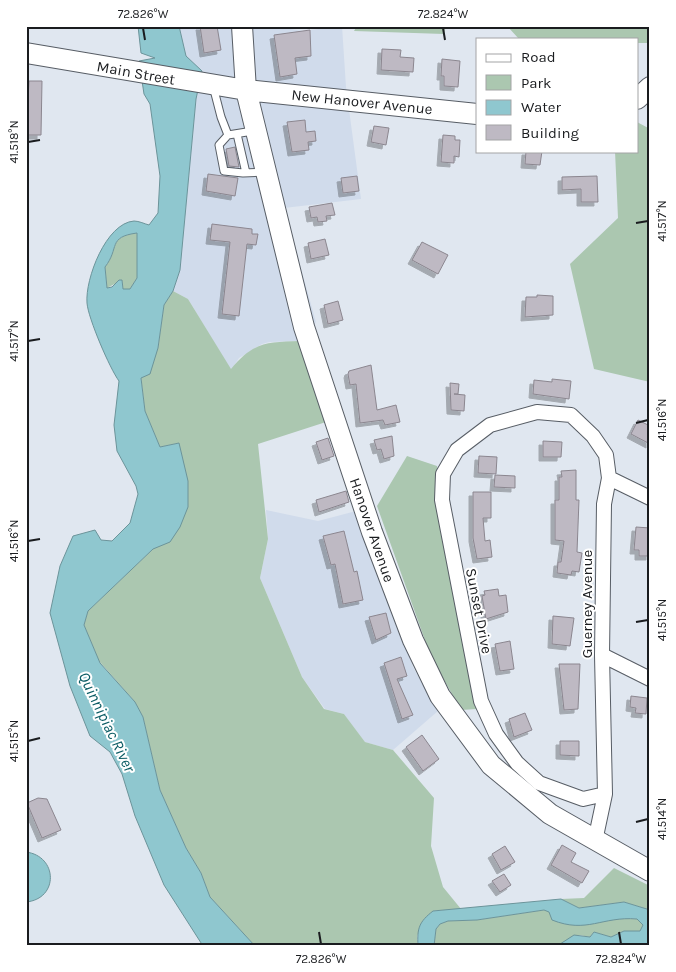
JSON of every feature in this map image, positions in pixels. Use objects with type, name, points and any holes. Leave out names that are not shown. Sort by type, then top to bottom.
[{"type":"main road","name":"Hanover Avenue","points":[[242,26],[246,90],[246,132],[256,172],[304,327],[372,532],[416,648],[440,696],[491,765],[550,814],[650,871]]},
{"type":"main road","name":"Main Street","points":[[26,54],[246,90]]},
{"type":"main road","points":[[638,98],[650,87]]},
{"type":"main road","name":"New Hanover Avenue","points":[[246,90],[476,114]]},
{"type":"street","name":"Guerney Avenue","points":[[536,412],[570,415],[593,436],[606,454],[609,478],[604,504],[602,655],[604,794],[595,841]]},
{"type":"street","name":"Sunset Drive","points":[[536,412],[490,425],[457,450],[443,474],[442,500],[481,701],[496,734],[518,762],[539,783],[583,799],[604,794]]},
{"type":"street","points":[[609,478],[650,498]]},
{"type":"street","points":[[602,655],[650,679]]},
{"type":"lane","points":[[207,85],[228,135]]},
{"type":"lane","points":[[246,132],[228,135],[219,145],[224,171],[256,172]]},
{"type":"shaded area","points":[[179,26],[271,26],[303,31],[342,26],[346,87],[361,199],[284,208],[316,322],[300,341],[262,344],[239,358],[231,370],[188,299],[173,291],[180,270],[196,99],[202,71],[186,56]]},
{"type":"shaded area","points":[[266,510],[318,521],[360,510],[413,667],[438,711],[393,750],[365,742],[344,714],[325,709],[302,677],[260,578],[268,539]]},
{"type":"green space","points":[[357,26],[446,26],[444,34],[354,31]]},
{"type":"green space","points":[[507,26],[650,26],[650,43],[638,43],[638,38],[518,38]]},
{"type":"green space","points":[[638,123],[650,129],[650,382],[594,369],[570,264],[618,218],[615,152],[638,152]]},
{"type":"green space","points":[[137,233],[137,278],[130,289],[123,289],[122,280],[107,288],[105,267],[115,244],[121,237]]},
{"type":"green space","points":[[173,291],[188,299],[231,369],[246,353],[261,345],[300,341],[326,422],[258,444],[268,539],[260,578],[302,677],[324,709],[344,714],[365,742],[393,750],[434,798],[431,846],[443,887],[461,909],[433,911],[417,936],[418,946],[255,946],[210,897],[201,873],[186,848],[160,790],[143,717],[135,702],[99,661],[84,625],[88,611],[153,549],[179,443],[160,447],[145,411],[141,377],[158,348],[164,305]]},
{"type":"green space","points":[[407,456],[437,466],[477,709],[461,710],[431,657],[377,506]]},
{"type":"green space","points":[[614,868],[650,886],[650,910],[624,902],[579,908],[561,899],[584,898]]},
{"type":"green space","points":[[544,910],[637,919],[643,925],[640,931],[624,931],[611,937],[594,932],[590,937],[579,935],[557,946],[434,946],[436,929],[440,924],[448,921],[477,920]]},
{"type":"water","name":"Quinnipiac River","points":[[138,26],[179,26],[186,56],[202,71],[196,99],[180,270],[173,291],[164,305],[158,348],[150,374],[141,378],[145,411],[160,447],[179,443],[188,481],[188,507],[180,527],[170,542],[153,549],[88,611],[84,625],[100,663],[135,702],[143,717],[160,790],[186,848],[201,873],[210,897],[255,946],[203,946],[164,885],[135,816],[122,774],[110,752],[90,736],[70,686],[50,613],[60,566],[73,536],[95,530],[101,540],[112,541],[130,523],[138,494],[136,486],[117,451],[114,425],[119,381],[110,366],[91,320],[88,310],[87,293],[94,267],[106,241],[124,224],[134,221],[149,225],[158,213],[160,176],[150,104],[144,94],[139,61],[155,58],[141,53]],"holes":[[[137,233],[137,278],[130,289],[123,289],[122,280],[107,288],[105,267],[115,244],[121,237]]]},
{"type":"water","points":[[26,852],[37,855],[44,861],[49,869],[50,877],[49,886],[44,893],[37,899],[26,902]]},
{"type":"water","points":[[561,899],[579,908],[624,902],[650,910],[650,946],[557,946],[574,935],[590,937],[594,932],[611,937],[624,931],[640,931],[643,925],[637,919],[614,920],[585,925],[564,924],[552,920],[549,912],[544,910],[477,920],[448,921],[440,924],[436,929],[434,946],[418,946],[420,926],[433,911]]},
{"type":"building","points":[[200,26],[217,26],[221,50],[204,53]]},
{"type":"building","points":[[310,30],[311,56],[295,58],[297,74],[280,77],[274,35]]},
{"type":"building","points":[[382,49],[401,50],[400,57],[414,58],[413,72],[381,70]]},
{"type":"building","points":[[442,59],[460,61],[458,87],[444,86],[444,76],[441,76]]},
{"type":"building","points":[[29,81],[42,81],[41,135],[26,135]]},
{"type":"building","points":[[305,120],[306,132],[315,131],[316,141],[308,142],[309,150],[292,152],[287,122]]},
{"type":"building","points":[[374,126],[389,128],[386,145],[371,142]]},
{"type":"building","points":[[443,135],[455,136],[455,140],[460,140],[459,157],[454,156],[454,163],[441,162]]},
{"type":"building","points":[[235,147],[239,167],[229,166],[226,149]]},
{"type":"building","points":[[526,152],[542,152],[540,165],[525,164]]},
{"type":"building","points":[[208,174],[238,178],[235,196],[206,191]]},
{"type":"building","points":[[357,176],[359,191],[343,193],[341,178]]},
{"type":"building","points":[[597,176],[598,202],[581,202],[581,189],[562,190],[562,177]]},
{"type":"building","points":[[332,203],[335,215],[326,216],[327,221],[318,222],[317,217],[311,218],[309,207]]},
{"type":"building","points":[[212,224],[252,229],[252,234],[258,234],[256,245],[247,244],[239,316],[222,314],[230,242],[210,240]]},
{"type":"building","points":[[325,239],[329,255],[311,259],[308,243]]},
{"type":"building","points":[[422,242],[448,255],[438,274],[412,260]]},
{"type":"building","points":[[537,295],[553,296],[553,315],[525,317],[526,297],[537,297]]},
{"type":"building","points":[[338,301],[343,320],[328,324],[324,305]]},
{"type":"building","points":[[371,365],[377,410],[396,405],[400,422],[385,425],[383,420],[360,423],[356,384],[350,385],[348,374],[349,371]]},
{"type":"building","points":[[552,379],[571,381],[569,399],[533,394],[534,380],[552,382]]},
{"type":"building","points":[[450,383],[459,384],[458,394],[454,394],[465,395],[464,411],[451,410]]},
{"type":"building","points":[[638,420],[650,426],[650,444],[631,434]]},
{"type":"building","points":[[392,436],[394,456],[384,459],[381,449],[377,450],[374,440]]},
{"type":"building","points":[[328,438],[334,456],[322,460],[316,442]]},
{"type":"building","points":[[543,441],[562,442],[561,457],[543,457]]},
{"type":"building","points":[[479,456],[497,457],[496,474],[478,473]]},
{"type":"building","points":[[576,470],[576,500],[579,500],[577,552],[582,553],[579,572],[572,571],[571,575],[557,573],[558,562],[561,562],[564,541],[555,540],[555,500],[559,500],[559,477],[562,477],[561,471]]},
{"type":"building","points":[[495,475],[515,476],[515,488],[494,487]]},
{"type":"building","points":[[346,491],[349,502],[319,512],[316,500]]},
{"type":"building","points":[[473,492],[491,492],[491,518],[483,518],[485,541],[490,540],[492,557],[477,559],[473,538]]},
{"type":"building","points":[[636,527],[650,528],[650,556],[639,556],[639,550],[634,550]]},
{"type":"building","points":[[344,531],[354,572],[357,571],[363,600],[343,604],[335,564],[331,565],[323,536]]},
{"type":"building","points":[[498,589],[499,596],[506,595],[508,612],[486,619],[482,596],[485,595],[484,591]]},
{"type":"building","points":[[386,613],[391,633],[376,640],[369,617]]},
{"type":"building","points":[[553,616],[574,618],[570,646],[552,644]]},
{"type":"building","points":[[510,641],[514,669],[500,671],[495,644]]},
{"type":"building","points":[[401,657],[407,676],[397,679],[413,715],[402,719],[384,663]]},
{"type":"building","points":[[559,664],[580,664],[578,709],[564,710]]},
{"type":"building","points":[[631,696],[647,698],[646,714],[635,713],[636,708],[630,707]]},
{"type":"building","points":[[525,713],[532,730],[514,737],[509,719]]},
{"type":"building","points":[[422,735],[439,759],[423,771],[406,747]]},
{"type":"building","points":[[560,741],[579,741],[579,756],[560,755]]},
{"type":"building","points":[[38,798],[47,799],[61,830],[42,838],[27,803]]},
{"type":"building","points":[[562,845],[576,853],[571,862],[589,871],[582,883],[551,865]]},
{"type":"building","points":[[505,846],[515,862],[501,870],[492,854]]},
{"type":"building","points":[[504,874],[511,885],[500,892],[492,881]]}]
